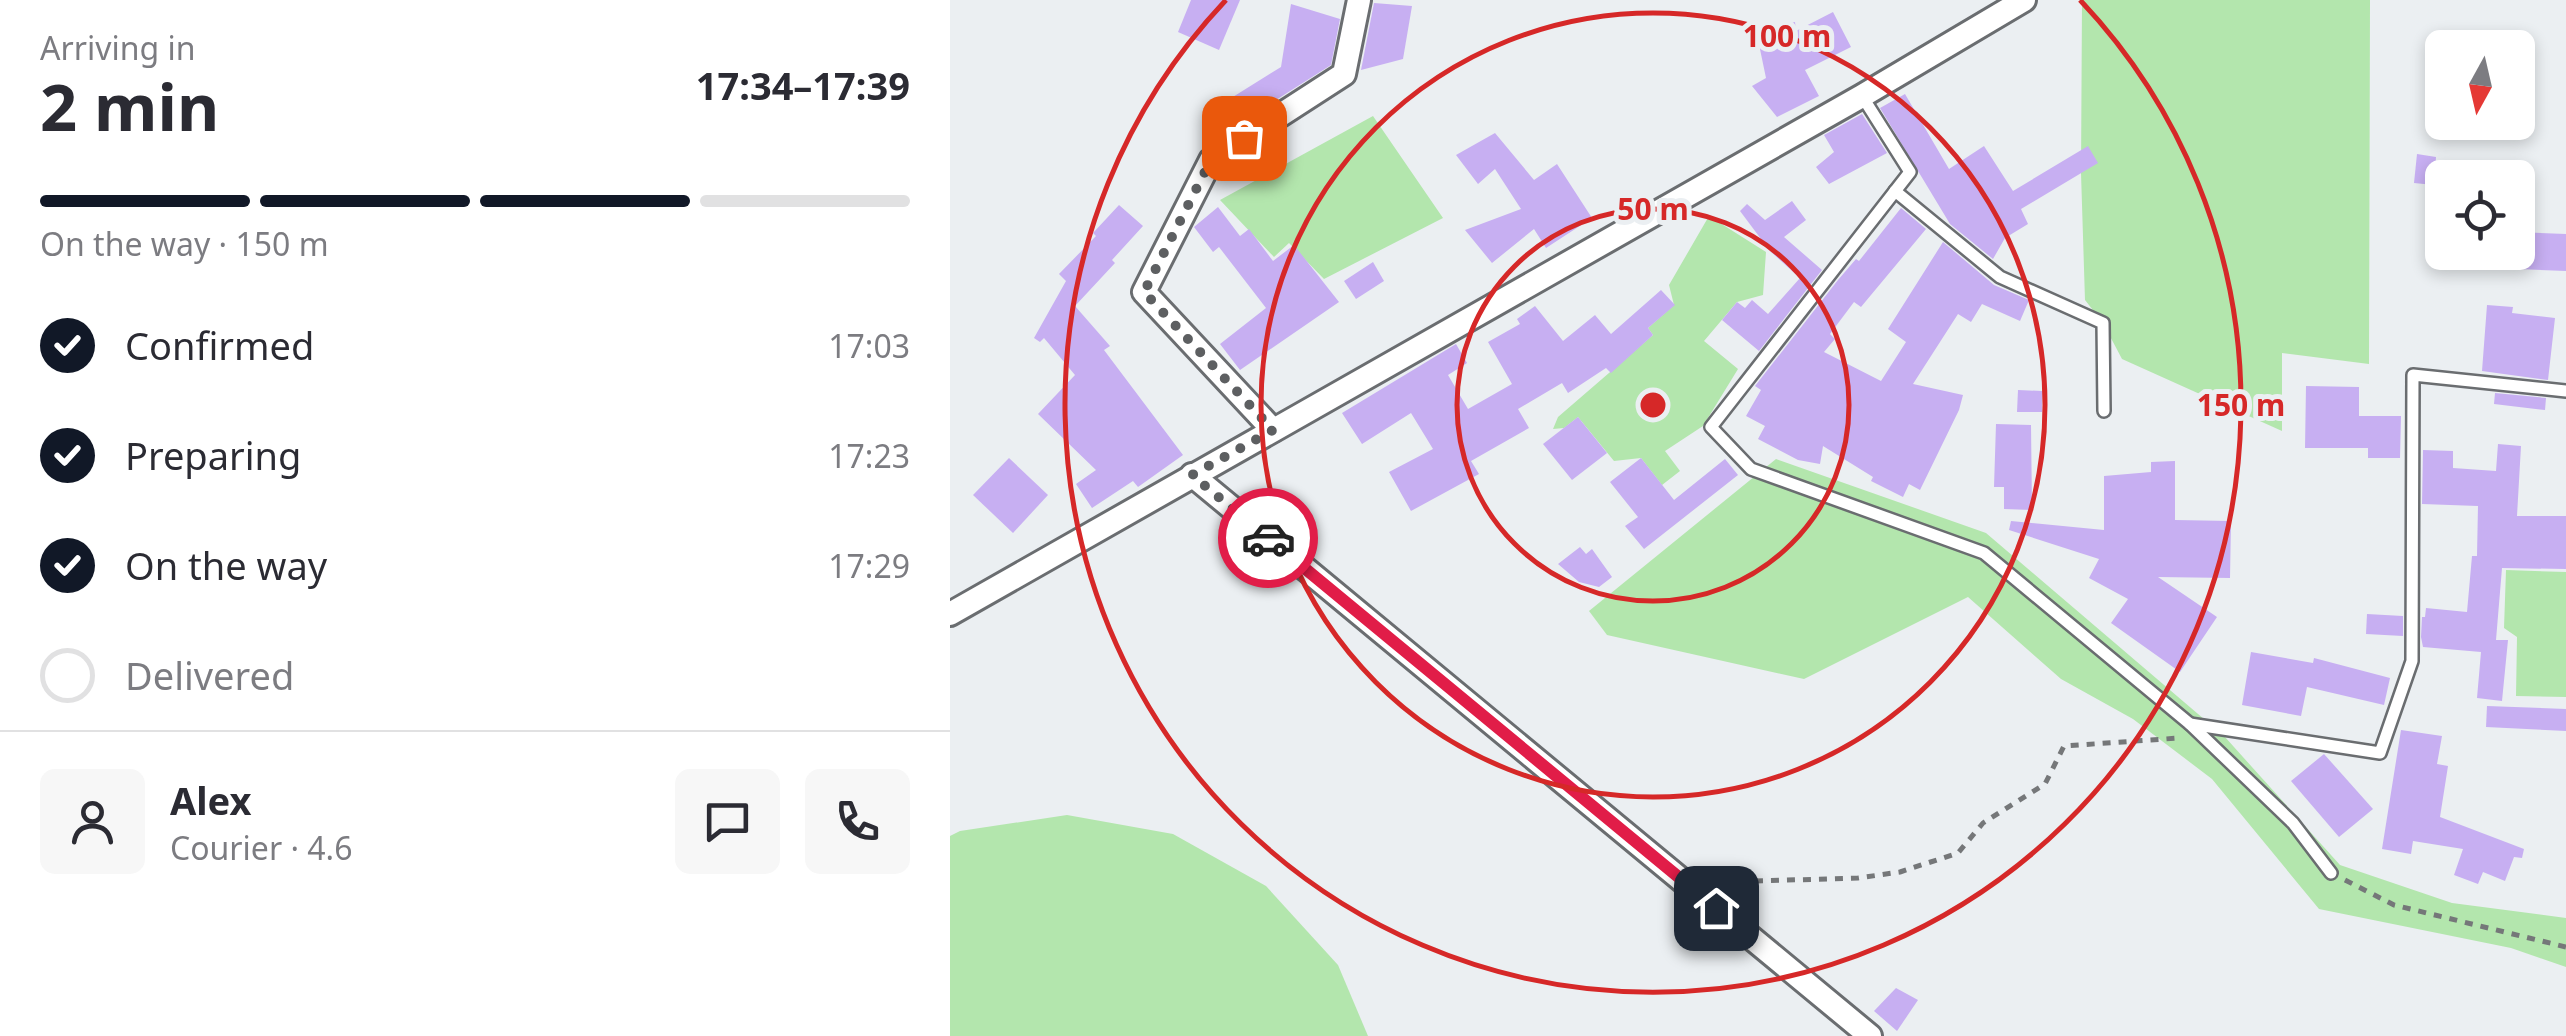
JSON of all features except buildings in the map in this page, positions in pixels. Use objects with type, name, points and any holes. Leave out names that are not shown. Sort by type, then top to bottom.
[{"type":"street","points":[[1273,430],[1144,292],[1211,160],[1344,74],[1358,0]]},
{"type":"street","points":[[950,614],[2024,0]]},
{"type":"street","points":[[1192,475],[1870,1036]]},
{"type":"lane","points":[[1862,96],[1910,172],[1711,426],[1750,468],[1984,553],[2190,724],[2293,823],[2331,873]]},
{"type":"lane","points":[[1894,192],[2000,278],[2103,323],[2104,411]]},
{"type":"lane","points":[[2190,724],[2380,753],[2412,661],[2413,374],[2566,391]]},
{"type":"path","points":[[1685,883],[1858,878],[1900,872],[1958,853],[1983,823],[2045,784],[2064,746],[2203,737]]},
{"type":"path","points":[[2331,873],[2394,905],[2566,947]]},
{"type":"green space","points":[[2082,0],[2370,0],[2369,364],[2282,353],[2282,431],[2122,359],[2103,323],[2085,300]]},
{"type":"green space","points":[[1373,116],[1443,218],[1324,279],[1289,243],[1274,257],[1220,200]]},
{"type":"green space","points":[[1709,216],[1766,252],[1763,295],[1737,302],[1704,341],[1738,369],[1703,426],[1665,451],[1680,471],[1662,485],[1641,458],[1614,461],[1578,417],[1564,428],[1553,429],[1558,417],[1653,335],[1648,328],[1674,305],[1669,285]]},
{"type":"green space","points":[[1776,459],[1986,533],[2225,737],[2340,865],[2452,903],[2566,918],[2566,967],[2511,948],[2319,909],[2212,779],[2133,719],[2061,679],[1968,597],[1804,679],[1607,635],[1589,611]]},
{"type":"green space","points":[[2506,570],[2566,572],[2566,697],[2516,696],[2517,637],[2504,628]]},
{"type":"green space","points":[[1067,815],[1173,834],[1266,886],[1338,965],[1368,1036],[950,1036],[950,836],[960,831]]},
{"type":"way so far","points":[[1244,138],[1211,160],[1144,292],[1273,430],[1192,475],[1268,538]]},
{"type":"route","points":[[1268,538],[1716,908]]}]
